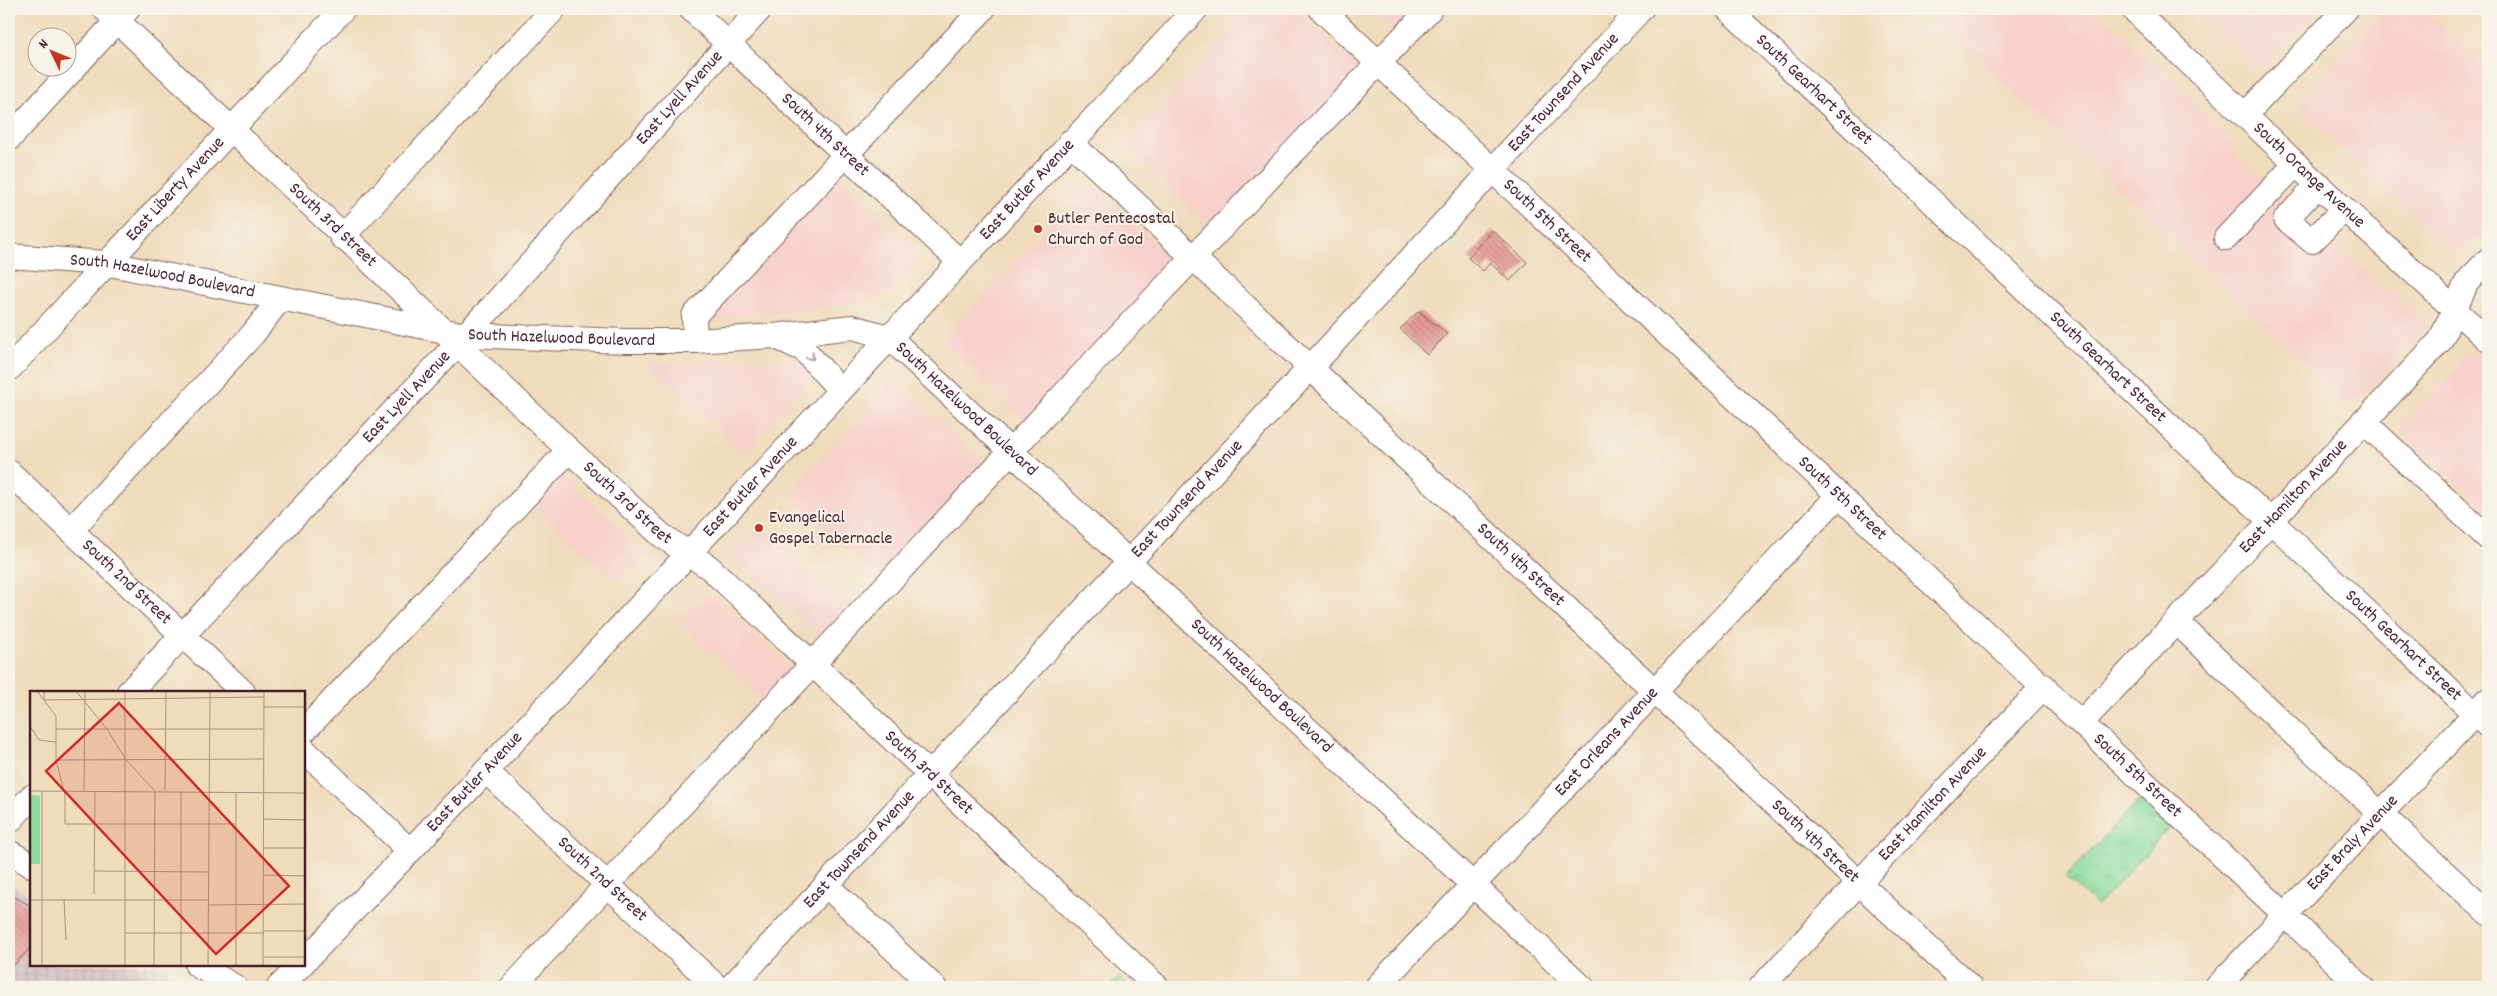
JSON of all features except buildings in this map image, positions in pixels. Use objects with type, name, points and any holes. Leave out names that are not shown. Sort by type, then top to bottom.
[{"type":"street","name":"East Liberty Avenue","points":[[9,369],[343,9]]},
{"type":"street","points":[[342,236],[554,9]]},
{"type":"street","name":"South 4th Street","points":[[691,9],[959,261]]},
{"type":"street","name":"East Lyell Avenue","points":[[130,691],[760,9]]},
{"type":"street","points":[[695,341],[694,316],[847,156],[983,9]]},
{"type":"street","name":"East Butler Avenue","points":[[305,961],[486,771],[888,337],[1196,9]]},
{"type":"street","name":"South 5th Street","points":[[1322,9],[2362,987]]},
{"type":"street","points":[[512,987],[1011,453],[1100,355],[1430,9]]},
{"type":"street","name":"East Townsend Avenue","points":[[731,987],[1311,367],[1641,9]]},
{"type":"street","name":"South Gearhart Street","points":[[1728,9],[2270,520],[2484,713]]},
{"type":"street","points":[[2244,115],[2346,9]]},
{"type":"street","name":"South Orange Avenue","points":[[2144,12],[2244,115],[2488,340]]},
{"type":"street","name":"South 3rd Street","points":[[117,13],[232,130],[342,236],[456,337],[569,450],[661,535],[710,568],[1157,987]]},
{"type":"street","points":[[9,139],[117,13]]},
{"type":"street","name":"South 4th Street","points":[[1070,142],[1970,987]]},
{"type":"street","points":[[2226,238],[2296,164]]},
{"type":"street","points":[[2318,185],[2286,219],[2312,241],[2344,209]]},
{"type":"street","name":"South Hazelwood Boulevard","points":[[9,256],[105,264],[456,337],[695,341],[774,336],[852,327],[888,337],[1582,987]]},
{"type":"street","name":"East Hamilton Avenue","points":[[2082,722],[2440,341],[2467,282],[2488,260]]},
{"type":"street","points":[[71,530],[254,334],[280,299]]},
{"type":"street","points":[[774,336],[804,350],[840,390]]},
{"type":"street","points":[[2364,421],[2488,538]]},
{"type":"street","points":[[305,730],[569,450]]},
{"type":"street","name":"South 2nd Street","points":[[9,472],[242,691]]},
{"type":"street","name":"East Orleans Avenue","points":[[1377,987],[1838,496]]},
{"type":"street","points":[[2177,622],[2380,814],[2488,913]]},
{"type":"street","name":"East Hamilton Avenue","points":[[1761,987],[2044,686]]},
{"type":"street","name":"East Braly Avenue","points":[[2217,987],[2380,814],[2484,713]]},
{"type":"street","points":[[305,751],[410,851]]},
{"type":"street","name":"South 2nd Street","points":[[486,771],[717,987]]},
{"type":"street","points":[[9,822],[30,798]]},
{"type":"street","points":[[9,852],[30,865]]},
{"type":"street","points":[[826,885],[934,987]]},
{"type":"street","points":[[199,966],[236,987]]},
{"type":"street","points":[[279,987],[300,966]]},
{"type":"shaded area","points":[[1252,9],[1295,9],[1364,73],[1215,232],[1124,146]]},
{"type":"shaded area","points":[[1369,9],[1424,9],[1399,36]]},
{"type":"shaded area","points":[[1923,9],[2096,9],[2227,135],[2238,157],[2422,321],[2425,330],[2351,406]]},
{"type":"shaded area","points":[[2192,9],[2317,9],[2264,66],[2253,66]]},
{"type":"shaded area","points":[[2385,9],[2425,9],[2488,68],[2488,228],[2463,256],[2455,255],[2300,110],[2298,105],[2300,100]]},
{"type":"shaded area","points":[[839,175],[915,250],[915,266],[887,295],[873,302],[702,321]]},
{"type":"shaded area","points":[[1089,183],[1181,269],[1033,428],[941,342]]},
{"type":"shaded area","points":[[2472,351],[2488,366],[2488,511],[2400,429]]},
{"type":"shaded area","points":[[797,358],[809,369],[811,376],[808,384],[744,454],[648,364]]},
{"type":"shaded area","points":[[892,383],[898,383],[987,466],[880,580],[788,494]]},
{"type":"shaded area","points":[[557,471],[646,553],[617,584],[529,501]]},
{"type":"shaded area","points":[[760,525],[851,611],[823,641],[734,558],[734,553]]},
{"type":"shaded area","points":[[705,593],[711,593],[800,676],[771,707],[679,621]]},
{"type":"shaded area","points":[[9,884],[30,895],[30,966],[158,966],[197,987],[9,987]]},
{"type":"green space","points":[[2141,798],[2171,826],[2097,906],[2066,877]]},
{"type":"green space","points":[[1119,977],[1130,987],[1109,987]]},
{"type":"place","name":"Butler Pentecostal Church of God","points":[[1038,229]]},
{"type":"place","name":"Evangelical Gospel Tabernacle","points":[[759,528]]}]
